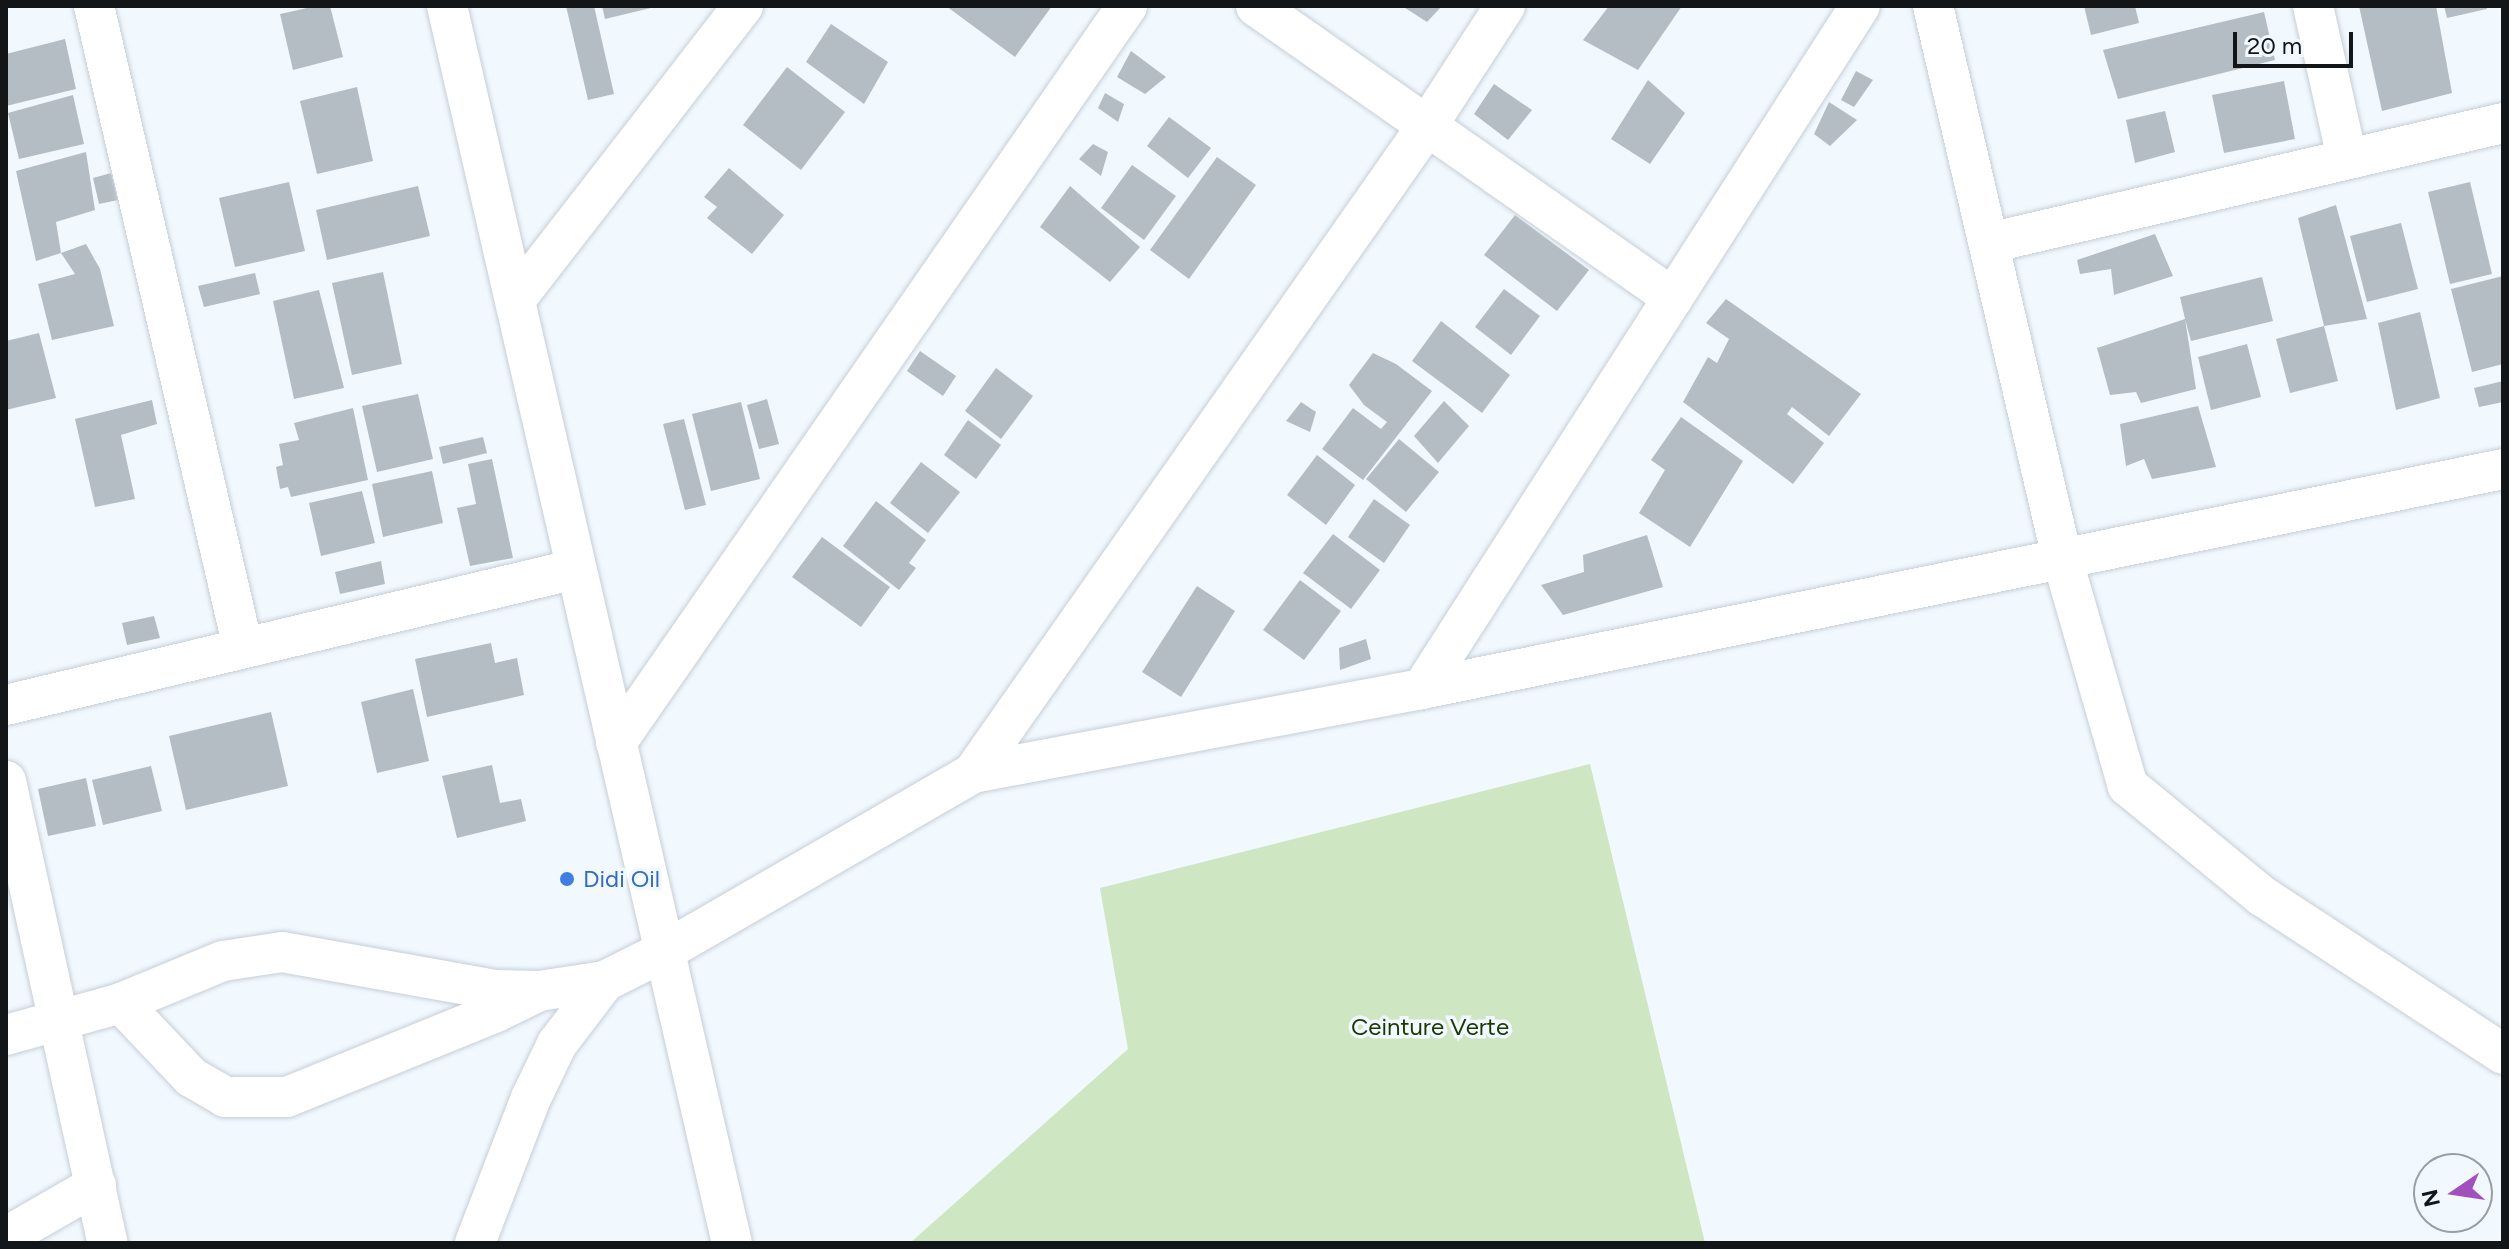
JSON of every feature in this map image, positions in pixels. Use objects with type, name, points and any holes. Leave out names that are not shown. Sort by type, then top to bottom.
[{"type":"street","points":[[94,6],[243,648]]},
{"type":"street","points":[[447,6],[732,1243]]},
{"type":"street","points":[[515,300],[743,6]]},
{"type":"street","points":[[616,743],[1127,6]]},
{"type":"street","points":[[1256,6],[1673,298]]},
{"type":"street","points":[[973,773],[1427,126],[1505,6]]},
{"type":"street","points":[[1422,689],[1860,6]]},
{"type":"street","points":[[1933,6],[2062,558],[2128,786],[2262,896],[2503,1054]]},
{"type":"street","points":[[2313,6],[2347,158]]},
{"type":"street","points":[[1989,243],[2503,123]]},
{"type":"street","points":[[6,1035],[121,1003],[223,961],[282,952],[496,990],[539,991],[605,981],[665,951],[973,773],[1422,689],[2503,469]]},
{"type":"street","points":[[6,705],[576,569]]},
{"type":"street","points":[[6,781],[62,1020],[108,1243]]},
{"type":"street","points":[[475,1243],[531,1098],[557,1044],[605,981]]},
{"type":"street","points":[[121,1003],[191,1077],[225,1097],[287,1097],[482,1018],[539,991]]},
{"type":"street","points":[[6,1237],[96,1185]]},
{"type":"green space","name":"Ceinture Verte","points":[[1590,764],[1705,1243],[910,1243],[1128,1049],[1100,888]]},
{"type":"building","points":[[330,6],[343,57],[293,70],[280,14]]},
{"type":"building","points":[[566,6],[594,6],[614,94],[588,100]]},
{"type":"building","points":[[602,6],[655,6],[655,7],[605,19]]},
{"type":"building","points":[[946,6],[1052,6],[1015,57]]},
{"type":"building","points":[[1402,6],[1442,6],[1427,22]]},
{"type":"building","points":[[1609,6],[1682,6],[1638,70],[1583,40]]},
{"type":"building","points":[[2084,6],[2135,6],[2139,23],[2091,35]]},
{"type":"building","points":[[2359,6],[2436,6],[2452,93],[2382,111]]},
{"type":"building","points":[[2444,6],[2486,6],[2487,9],[2447,18]]},
{"type":"building","points":[[2264,12],[2275,60],[2118,99],[2103,50]]},
{"type":"building","points":[[831,24],[888,62],[864,104],[806,62]]},
{"type":"building","points":[[65,39],[76,89],[6,106],[6,54]]},
{"type":"building","points":[[1131,51],[1166,77],[1145,94],[1117,77]]},
{"type":"building","points":[[787,67],[845,112],[801,170],[743,125]]},
{"type":"building","points":[[1856,71],[1873,80],[1854,107],[1841,100]]},
{"type":"building","points":[[1648,80],[1685,113],[1650,164],[1611,139]]},
{"type":"building","points":[[2284,81],[2295,139],[2224,153],[2212,95]]},
{"type":"building","points":[[1494,84],[1532,110],[1508,140],[1474,114]]},
{"type":"building","points":[[357,87],[373,161],[317,174],[300,101]]},
{"type":"building","points":[[1105,93],[1124,104],[1118,122],[1098,108]]},
{"type":"building","points":[[73,95],[84,144],[19,159],[8,113]]},
{"type":"building","points":[[1829,102],[1857,120],[1830,146],[1814,134]]},
{"type":"building","points":[[2165,111],[2175,152],[2135,163],[2126,120]]},
{"type":"building","points":[[1169,117],[1211,148],[1188,178],[1147,146]]},
{"type":"building","points":[[1093,144],[1108,152],[1101,176],[1079,159]]},
{"type":"building","points":[[86,152],[95,210],[56,222],[61,253],[36,261],[16,171]]},
{"type":"building","points":[[1217,157],[1256,185],[1189,279],[1150,250]]},
{"type":"building","points":[[1132,165],[1176,196],[1144,240],[1101,208]]},
{"type":"building","points":[[729,168],[784,215],[752,254],[707,218],[717,207],[704,197]]},
{"type":"building","points":[[111,173],[118,200],[99,204],[93,178]]},
{"type":"building","points":[[289,182],[305,251],[235,267],[219,198]]},
{"type":"building","points":[[2470,182],[2492,274],[2450,284],[2428,192]]},
{"type":"building","points":[[418,186],[430,236],[327,260],[316,210]]},
{"type":"building","points":[[1070,186],[1140,247],[1110,282],[1040,227]]},
{"type":"building","points":[[2336,205],[2367,319],[2324,326],[2298,218]]},
{"type":"building","points":[[1515,215],[1589,270],[1557,311],[1484,255]]},
{"type":"building","points":[[2401,223],[2418,289],[2367,302],[2350,236]]},
{"type":"building","points":[[2155,234],[2173,276],[2114,295],[2111,269],[2080,274],[2077,260]]},
{"type":"building","points":[[86,244],[100,269],[114,326],[52,340],[38,284],[75,274],[61,253]]},
{"type":"building","points":[[383,272],[402,364],[352,375],[332,283]]},
{"type":"building","points":[[255,273],[260,294],[204,307],[198,286]]},
{"type":"building","points":[[2503,276],[2503,364],[2472,372],[2451,289]]},
{"type":"building","points":[[2262,277],[2273,321],[2191,341],[2180,297]]},
{"type":"building","points":[[1504,289],[1540,316],[1511,355],[1475,327]]},
{"type":"building","points":[[319,290],[344,388],[294,399],[273,301]]},
{"type":"building","points":[[1726,299],[1861,394],[1829,436],[1792,407],[1787,414],[1824,443],[1793,484],[1683,402],[1708,357],[1717,363],[1729,339],[1706,323]]},
{"type":"building","points":[[2420,312],[2440,398],[2396,410],[2378,323]]},
{"type":"building","points":[[2185,319],[2196,389],[2141,403],[2136,392],[2110,395],[2097,348]]},
{"type":"building","points":[[1441,321],[1510,375],[1482,413],[1412,361]]},
{"type":"building","points":[[2324,326],[2338,381],[2290,393],[2276,339]]},
{"type":"building","points":[[39,333],[56,398],[6,410],[6,341]]},
{"type":"building","points":[[2247,344],[2261,397],[2211,410],[2198,357]]},
{"type":"building","points":[[920,351],[956,376],[943,396],[907,371]]},
{"type":"building","points":[[1373,353],[1396,364],[1432,391],[1363,480],[1322,449],[1353,408],[1381,429],[1387,422],[1364,405],[1349,385]]},
{"type":"building","points":[[996,368],[1033,396],[1001,439],[965,411]]},
{"type":"building","points":[[2503,381],[2503,402],[2479,407],[2474,388]]},
{"type":"building","points":[[418,394],[433,459],[377,472],[362,406]]},
{"type":"building","points":[[767,399],[779,444],[759,449],[747,405]]},
{"type":"building","points":[[152,400],[157,424],[121,435],[135,499],[95,507],[75,419]]},
{"type":"building","points":[[1444,401],[1469,426],[1438,463],[1414,436]]},
{"type":"building","points":[[741,402],[760,479],[711,491],[692,414]]},
{"type":"building","points":[[1301,402],[1316,412],[1310,432],[1286,421]]},
{"type":"building","points":[[2198,406],[2216,467],[2152,479],[2144,459],[2126,466],[2120,424]]},
{"type":"building","points":[[353,408],[368,480],[291,497],[288,487],[280,489],[276,467],[283,465],[279,444],[299,440],[294,423]]},
{"type":"building","points":[[1681,417],[1743,461],[1690,547],[1639,513],[1665,470],[1651,460]]},
{"type":"building","points":[[684,419],[706,505],[685,510],[663,424]]},
{"type":"building","points":[[968,420],[1001,445],[976,479],[944,455]]},
{"type":"building","points":[[483,437],[487,453],[443,464],[439,447]]},
{"type":"building","points":[[1399,439],[1439,472],[1406,512],[1366,479]]},
{"type":"building","points":[[1317,455],[1355,485],[1326,525],[1287,495]]},
{"type":"building","points":[[492,459],[513,558],[470,566],[457,508],[476,504],[468,464]]},
{"type":"building","points":[[921,462],[960,492],[928,533],[890,503]]},
{"type":"building","points":[[432,471],[443,523],[383,537],[372,484]]},
{"type":"building","points":[[362,491],[375,543],[321,556],[309,503]]},
{"type":"building","points":[[1374,499],[1410,525],[1384,563],[1348,537]]},
{"type":"building","points":[[876,501],[926,540],[909,563],[916,568],[899,590],[843,546]]},
{"type":"building","points":[[1333,534],[1380,570],[1351,609],[1303,573]]},
{"type":"building","points":[[1647,535],[1663,587],[1563,615],[1541,585],[1584,572],[1583,555]]},
{"type":"building","points":[[822,537],[890,587],[861,627],[792,577]]},
{"type":"building","points":[[381,561],[385,584],[340,594],[335,572]]},
{"type":"building","points":[[1300,580],[1341,611],[1304,660],[1263,630]]},
{"type":"building","points":[[1197,586],[1235,611],[1181,697],[1142,672]]},
{"type":"building","points":[[154,616],[160,638],[127,645],[122,623]]},
{"type":"building","points":[[1366,639],[1371,659],[1340,670],[1339,648]]},
{"type":"building","points":[[491,643],[495,663],[517,658],[524,695],[427,717],[415,659]]},
{"type":"building","points":[[413,689],[429,761],[377,773],[361,702]]},
{"type":"building","points":[[271,712],[288,786],[186,810],[169,736]]},
{"type":"building","points":[[492,765],[500,803],[521,799],[526,821],[457,838],[442,776]]},
{"type":"building","points":[[151,766],[162,811],[103,825],[92,780]]},
{"type":"building","points":[[86,778],[96,826],[48,836],[38,789]]},
{"type":"place","name":"Didi Oil","points":[[567,879]]}]
